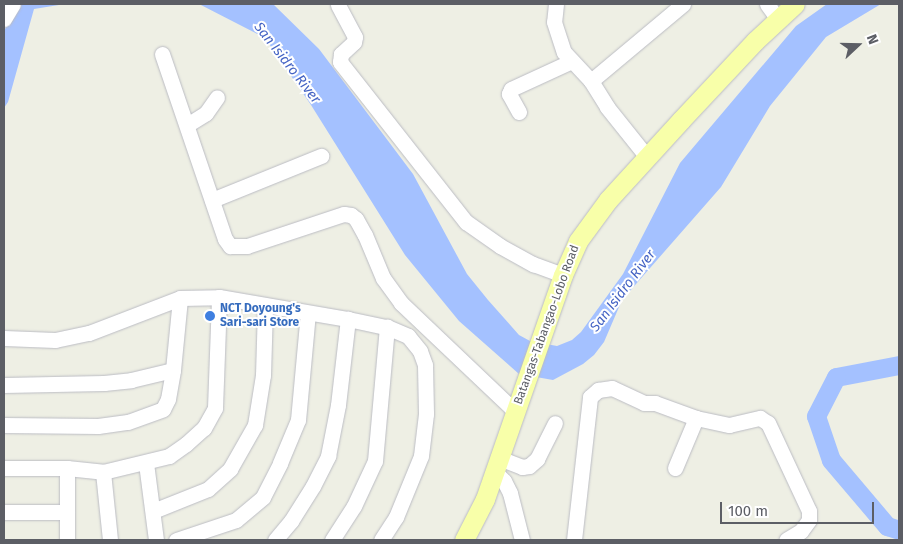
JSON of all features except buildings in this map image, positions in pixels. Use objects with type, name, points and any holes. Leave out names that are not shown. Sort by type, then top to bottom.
[{"type":"main road","name":"Batangas-Tabangao-Lobo Road","points":[[464,540],[485,499],[515,411],[526,386],[563,275],[578,241],[608,200],[772,11],[795,4]]},
{"type":"street","points":[[4,19],[12,4]]},
{"type":"street","points":[[556,4],[554,22],[564,52],[591,81],[607,107],[647,157]]},
{"type":"street","points":[[591,81],[682,4]]},
{"type":"street","points":[[338,5],[355,37],[354,42],[341,54],[340,62],[466,222],[500,246],[533,264],[563,275]]},
{"type":"street","points":[[162,54],[225,239],[230,246],[247,246],[344,214],[351,215],[356,219],[365,235],[383,278],[401,303],[515,411]]},
{"type":"street","points":[[519,112],[509,94],[511,89],[572,61]]},
{"type":"street","points":[[187,125],[206,113],[217,97]]},
{"type":"street","points":[[212,200],[321,156]]},
{"type":"street","points":[[4,468],[67,468],[102,472],[169,456],[186,444],[204,428],[215,408],[219,297]]},
{"type":"street","points":[[4,338],[56,340],[89,333],[180,298],[219,297],[387,327],[408,336],[420,351],[425,365],[426,414],[421,456],[396,517],[381,540]]},
{"type":"street","points":[[4,425],[98,426],[147,416],[164,409],[168,399],[173,370],[180,298]]},
{"type":"street","points":[[152,512],[208,489],[230,469],[255,425],[262,375],[265,306]]},
{"type":"street","points":[[176,540],[236,520],[263,497],[298,420],[308,313]]},
{"type":"street","points":[[275,540],[291,520],[313,486],[328,456],[338,406],[348,319]]},
{"type":"street","points":[[332,540],[354,506],[374,461],[387,327]]},
{"type":"street","points":[[4,385],[104,383],[131,380],[173,370]]},
{"type":"street","points":[[574,540],[590,400],[594,393],[612,388],[644,403],[655,402],[696,418],[729,425],[760,418],[768,423],[809,510],[808,520],[801,531],[786,540]]},
{"type":"street","points":[[674,468],[696,418]]},
{"type":"street","points":[[522,540],[510,493],[497,465],[529,466],[537,459],[555,423]]},
{"type":"street","points":[[146,463],[156,540]]},
{"type":"street","points":[[67,468],[67,540]]},
{"type":"street","points":[[102,472],[110,540]]},
{"type":"street","points":[[4,512],[67,512]]},
{"type":"water","points":[[15,4],[65,4],[34,9],[8,102],[4,108],[4,32]]},
{"type":"water","points":[[199,4],[273,4],[319,49],[413,174],[467,274],[488,300],[519,335],[530,341],[557,346],[572,340],[581,332],[623,274],[680,163],[796,26],[827,4],[881,4],[826,37],[770,106],[721,187],[622,300],[604,342],[594,355],[583,364],[553,380],[519,374],[459,321],[405,255],[311,105],[265,38]]},
{"type":"waterway","name":"San Isidro River","points":[[899,365],[836,377],[816,416],[831,460],[887,526],[899,530]]},
{"type":"place","name":"NCT Doyoung's Sari-sari Store","points":[[210,316]]}]
